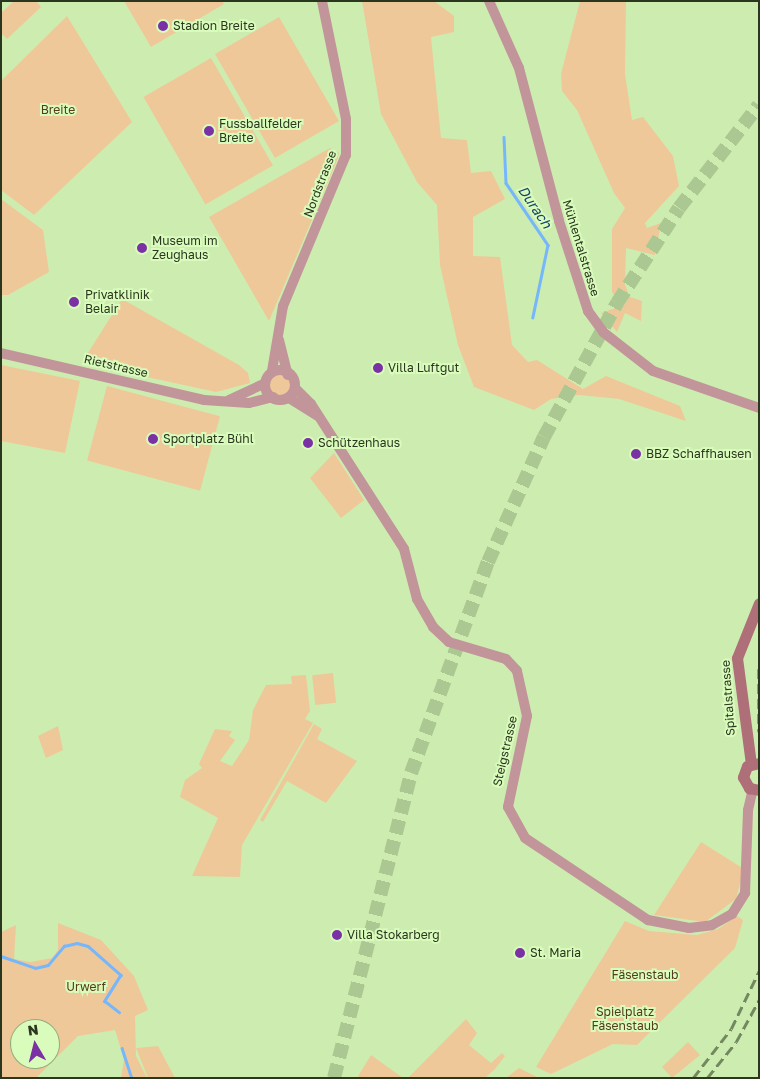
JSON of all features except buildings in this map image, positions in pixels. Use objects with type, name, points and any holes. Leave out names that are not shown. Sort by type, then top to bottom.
[{"type":"main road","name":"Spitalstrasse","points":[[756,790],[743,778],[755,763],[737,658],[759,602]]},
{"type":"street","name":"Nordstrasse","points":[[272,371],[288,290],[346,155],[346,120],[322,1]]},
{"type":"street","name":"Mühlentalstrasse","points":[[489,1],[519,68],[559,221],[588,311],[603,332],[653,370],[759,408]]},
{"type":"street","points":[[264,384],[272,397],[289,398],[296,389],[288,375],[279,340]]},
{"type":"street","name":"Rietstrasse","points":[[1,353],[225,401],[249,403],[272,397]]},
{"type":"street","points":[[225,401],[264,384],[272,371],[288,375]]},
{"type":"street","name":"Steigstrasse","points":[[296,389],[318,416],[404,549],[417,599],[433,627],[449,642],[506,659],[517,671],[527,716],[508,807],[525,838],[636,914],[668,925],[706,926],[732,914],[745,893],[748,810],[756,790]]},
{"type":"street","name":"Steigstrasse","points":[[289,398],[318,416]]},
{"type":"green space","points":[[14,1],[36,1],[41,7],[7,39],[1,33],[1,13]]},
{"type":"green space","name":"Stadion Breite","points":[[124,1],[222,1],[224,4],[151,47]]},
{"type":"green space","points":[[362,1],[434,1],[454,16],[454,32],[431,37],[441,138],[467,140],[471,173],[491,171],[505,199],[473,217],[473,256],[500,257],[512,345],[528,362],[537,360],[583,389],[606,376],[680,406],[686,421],[619,399],[579,395],[551,399],[534,410],[474,387],[458,345],[440,265],[437,205],[417,182],[381,114]]},
{"type":"green space","points":[[580,1],[626,1],[625,74],[632,120],[643,117],[673,156],[679,186],[645,223],[647,228],[661,223],[655,255],[626,248],[625,285],[630,297],[642,301],[641,321],[625,313],[617,332],[601,313],[621,306],[612,292],[612,229],[625,208],[614,193],[577,110],[562,91],[561,74]]},
{"type":"green space","name":"Breite","points":[[67,16],[132,122],[34,215],[1,190],[1,81]]},
{"type":"green space","name":"Fussballfelder Breite","points":[[279,17],[339,121],[275,158],[215,54]]},
{"type":"green space","name":"Fussballfelder Breite","points":[[211,58],[273,165],[205,204],[143,97]]},
{"type":"green space","points":[[330,148],[339,153],[336,163],[269,321],[209,217]]},
{"type":"green space","points":[[1,199],[43,230],[49,272],[8,295],[1,295]]},
{"type":"green space","points":[[122,299],[239,365],[248,373],[250,383],[216,392],[91,365],[86,356]]},
{"type":"green space","points":[[1,365],[80,381],[65,453],[1,441]]},
{"type":"green space","points":[[280,374],[288,377],[291,385],[288,393],[280,396],[272,393],[269,385],[272,377]]},
{"type":"green space","name":"Sportplatz Bühl","points":[[107,386],[220,416],[200,491],[87,460]]},
{"type":"green space","points":[[334,453],[364,500],[341,518],[310,478]]},
{"type":"green space","points":[[333,673],[336,703],[315,705],[312,675]]},
{"type":"green space","points":[[306,675],[310,711],[305,719],[313,723],[242,845],[240,877],[192,876],[218,818],[180,797],[185,780],[202,768],[199,764],[215,729],[232,731],[229,736],[235,740],[220,761],[232,766],[249,740],[253,710],[266,685],[292,684],[291,676]]},
{"type":"green space","points":[[314,724],[322,729],[317,739],[357,761],[326,803],[287,781],[263,822],[260,820]]},
{"type":"green space","points":[[58,726],[63,750],[46,758],[38,736]]},
{"type":"green space","points":[[701,842],[744,869],[736,899],[705,922],[654,915]]},
{"type":"green space","name":"Fäsenstaub","points":[[737,916],[743,920],[735,948],[637,1045],[613,1044],[551,1074],[536,1067],[625,921],[649,931],[697,935],[718,929]]},
{"type":"green space","name":"Urwerf","points":[[58,923],[101,940],[134,976],[148,1010],[135,1016],[136,1056],[147,1078],[121,1078],[124,1059],[115,1030],[78,1036],[60,1054],[60,1019],[10,1019],[10,1069],[45,1069],[36,1078],[1,1078],[1,932],[16,925],[14,959],[30,962],[52,958],[58,950]]},
{"type":"green space","points":[[466,1019],[477,1033],[469,1045],[491,1063],[502,1053],[505,1056],[495,1069],[485,1078],[408,1078]]},
{"type":"green space","points":[[688,1042],[700,1055],[672,1078],[662,1067]]},
{"type":"green space","points":[[158,1046],[175,1078],[148,1078],[136,1048]]},
{"type":"green space","points":[[371,1055],[403,1078],[357,1078]]},
{"type":"green space","points":[[519,1068],[539,1078],[506,1078]]},
{"type":"waterway","name":"Durach","points":[[504,137],[506,183],[548,245],[533,317]]},
{"type":"waterway","points":[[1,956],[35,968],[48,965],[64,946],[77,943],[88,946],[121,975],[105,1001],[119,1012]]},
{"type":"waterway","points":[[122,1048],[132,1078]]},
{"type":"tunnel","points":[[334,1078],[411,773],[488,562],[544,437],[617,303],[679,208],[759,105]]},
{"type":"railway","points":[[759,669],[759,732]]},
{"type":"railway","points":[[693,1078],[731,1029],[759,971]]},
{"type":"railway","points":[[707,1078],[736,1042],[759,1000]]},
{"type":"place","name":"Stadion Breite","points":[[163,26]]},
{"type":"place","name":"Fussballfelder Breite","points":[[209,131]]},
{"type":"place","name":"Museum im Zeughaus","points":[[142,248]]},
{"type":"place","name":"Privatklinik Belair","points":[[74,302]]},
{"type":"place","name":"Villa Luftgut","points":[[378,368]]},
{"type":"place","name":"Sportplatz Bühl","points":[[153,439]]},
{"type":"place","name":"Schützenhaus","points":[[308,443]]},
{"type":"place","name":"BBZ Schaffhausen","points":[[636,454]]},
{"type":"place","name":"Villa Stokarberg","points":[[337,935]]},
{"type":"place","name":"St. Maria","points":[[520,953]]},
{"type":"park label","name":"Spielplatz Fäsenstaub","points":[[625,1019]]}]
